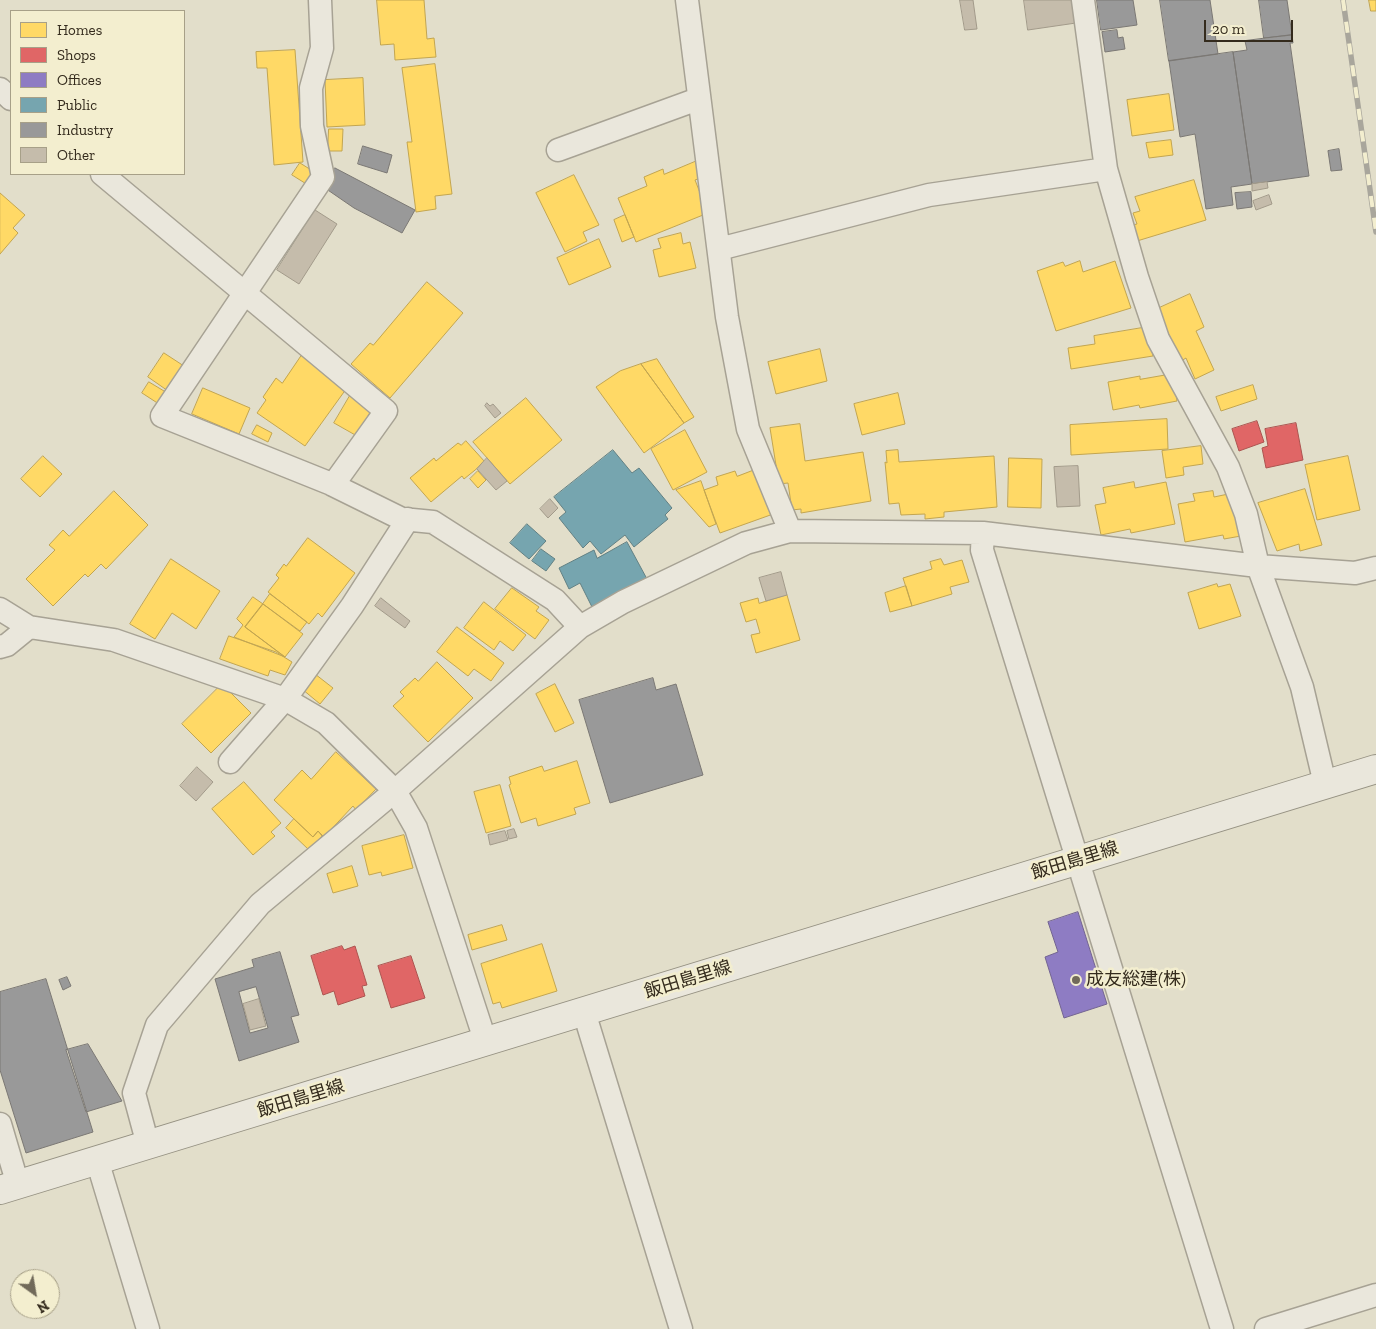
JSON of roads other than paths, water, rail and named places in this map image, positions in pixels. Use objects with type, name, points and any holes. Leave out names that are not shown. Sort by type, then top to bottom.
[{"type":"main road","name":"飯田島里線","points":[[9,1187],[486,1043],[1376,769]]},
{"type":"street","points":[[320,0],[322,48],[311,88],[312,126],[323,177],[162,416],[334,485],[402,519],[433,522],[555,600],[580,628]]},
{"type":"street","points":[[687,0],[727,317],[748,429],[790,532]]},
{"type":"street","points":[[1083,0],[1106,169],[1137,277],[1158,339],[1228,467],[1246,514],[1258,566],[1302,687],[1325,784]]},
{"type":"street","points":[[0,90],[10,98]]},
{"type":"street","points":[[558,150],[698,99]]},
{"type":"street","points":[[719,250],[929,195],[1106,169]]},
{"type":"street","points":[[103,175],[245,291],[386,411],[334,485]]},
{"type":"street","points":[[230,762],[285,699],[352,606],[408,519]]},
{"type":"street","points":[[148,1145],[134,1093],[157,1025],[260,904],[395,791],[580,628],[624,602],[746,543],[790,532],[983,533],[1258,566],[1355,573],[1376,568]]},
{"type":"street","points":[[983,533],[982,550],[1222,1329]]},
{"type":"street","points":[[0,609],[29,627],[114,640],[285,699],[326,723],[395,791],[416,828],[486,1043]]},
{"type":"street","points":[[0,647],[7,644],[29,627]]},
{"type":"street","points":[[584,1012],[682,1329]]},
{"type":"street","points":[[0,1124],[9,1187]]},
{"type":"street","points":[[98,1160],[148,1329]]},
{"type":"street","points":[[1266,1329],[1376,1295]]},
{"type":"railway","points":[[1343,0],[1376,232]]},
{"type":"place","name":"成友総建(株)","points":[[1076,980]]}]
